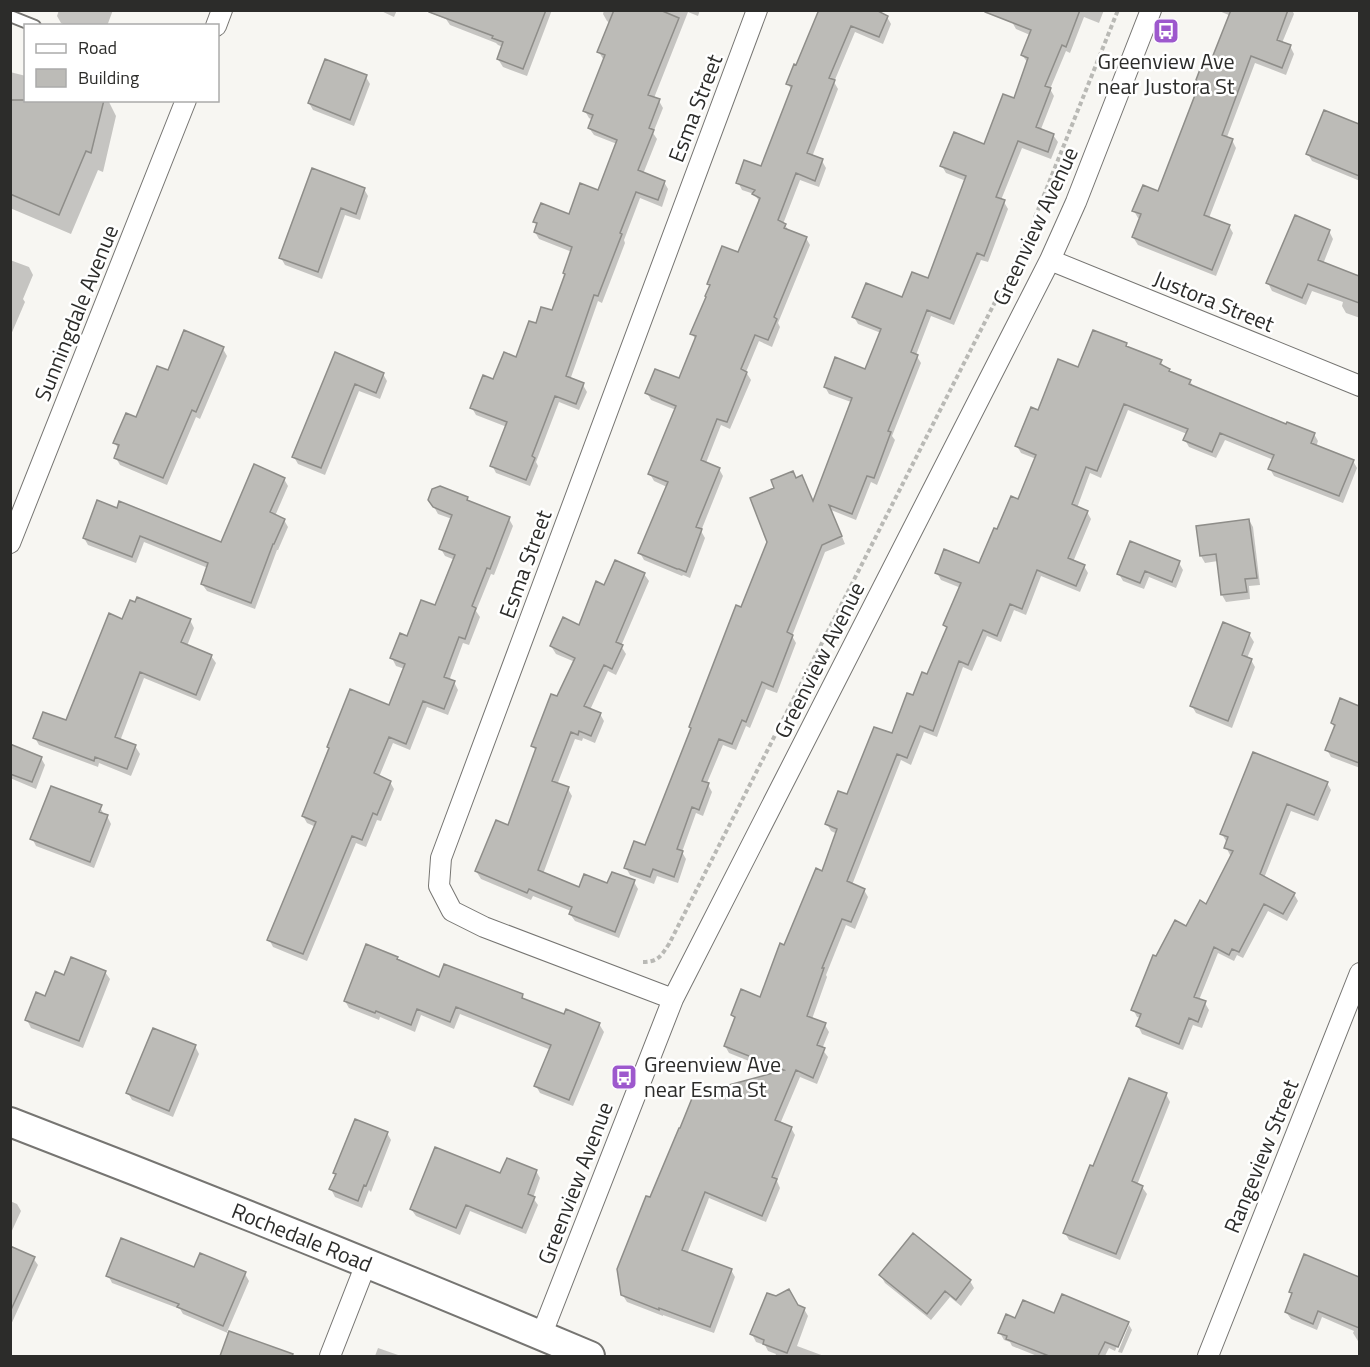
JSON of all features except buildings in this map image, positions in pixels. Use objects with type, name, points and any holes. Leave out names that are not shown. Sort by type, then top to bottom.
[{"type":"main road","name":"Rochedale Road","points":[[10,1122],[590,1356]]},
{"type":"street","name":"Esma Street","points":[[673,999],[484,927],[452,911],[439,886],[441,858],[757,10]]},
{"type":"street","name":"Greenview Avenue","points":[[541,1336],[673,999],[1050,260],[1076,201],[1151,10]]},
{"type":"street","name":"Sunningdale Avenue","points":[[10,543],[185,102]]},
{"type":"street","name":"Justora Street","points":[[1050,260],[1359,386]]},
{"type":"street","name":"Rangeview Street","points":[[1208,1356],[1359,973]]},
{"type":"street","points":[[330,1356],[366,1264]]},
{"type":"lane","points":[[10,16],[30,24]]},
{"type":"path","points":[[639,962],[651,962],[660,957],[669,944],[1024,245],[1118,10]]},
{"type":"place","name":"Greenview Ave near Justora St","points":[[1166,31]]},
{"type":"place","name":"Greenview Ave near Esma St","points":[[624,1077]]}]
